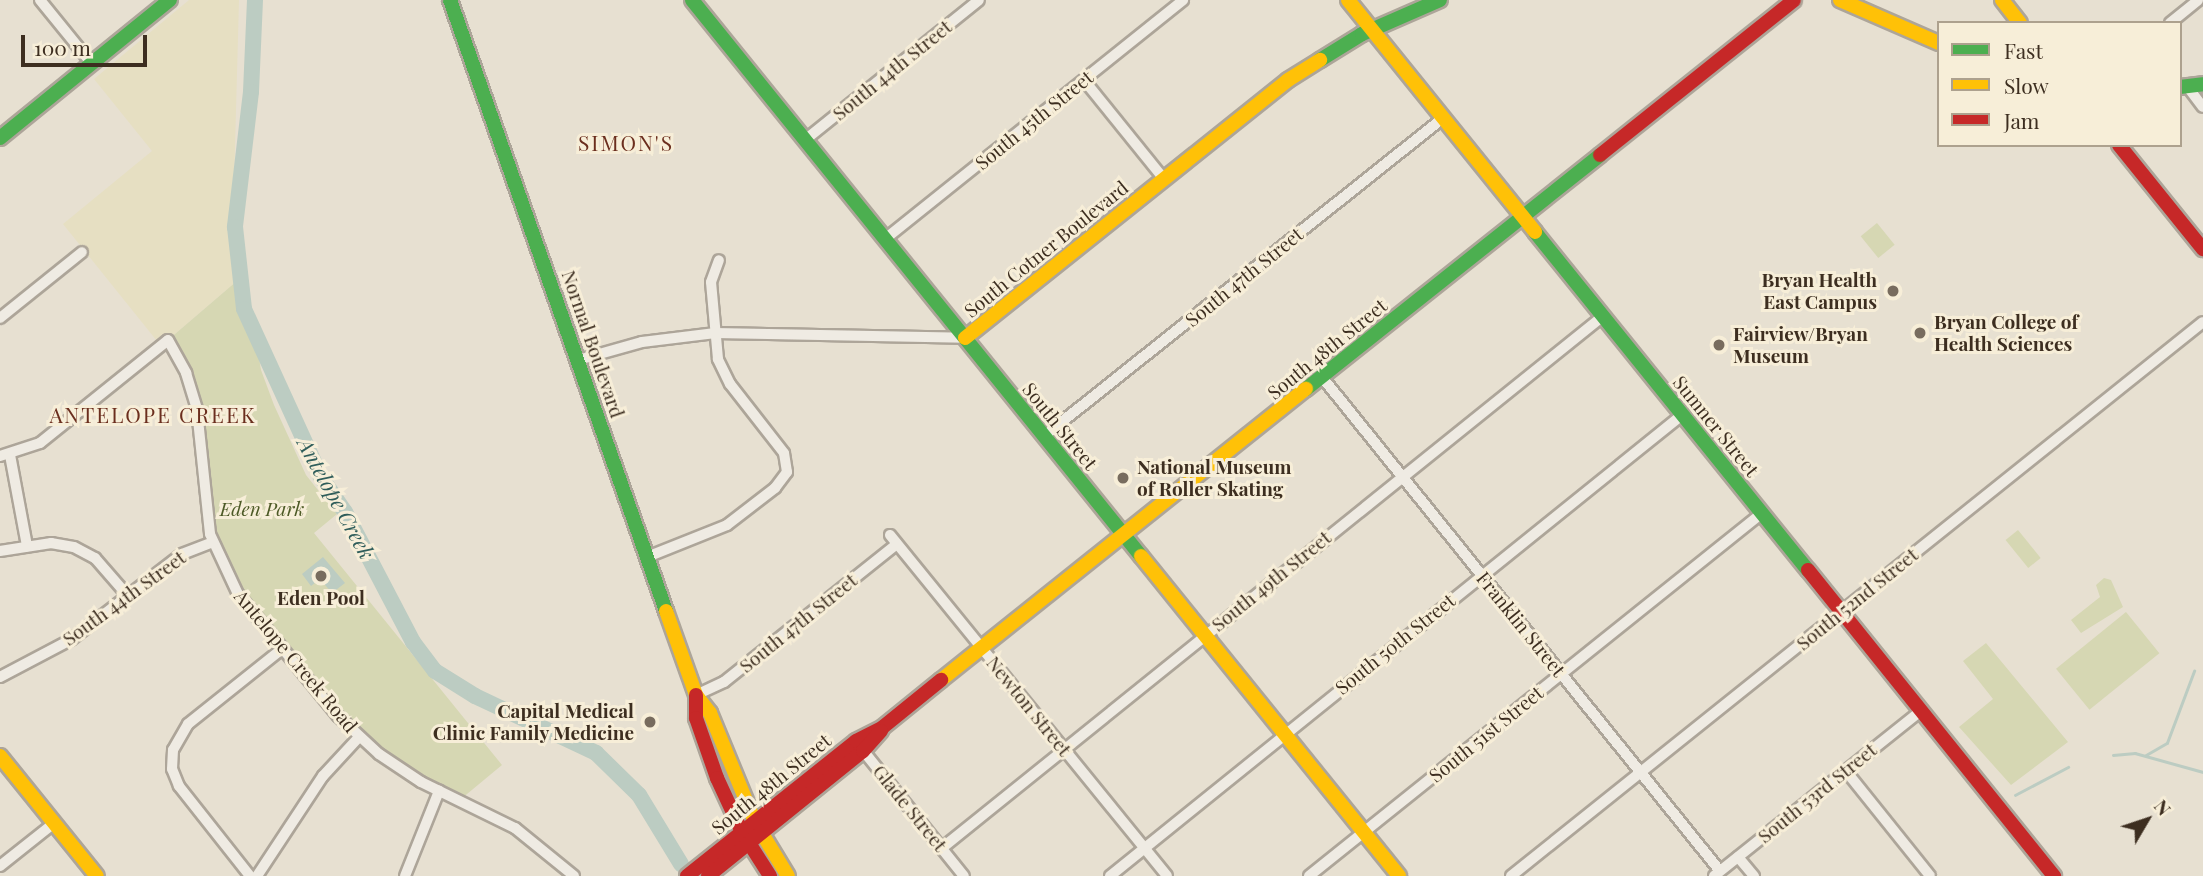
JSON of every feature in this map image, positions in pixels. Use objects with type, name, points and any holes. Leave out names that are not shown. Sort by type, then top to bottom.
[{"type":"main road","points":[[0,138],[170,0]]},
{"type":"main road","name":"South Street","points":[[692,0],[1399,876]]},
{"type":"main road","name":"Sumner Street","points":[[1348,0],[2054,876]]},
{"type":"main road","name":"South Cotner Boulevard","points":[[965,338],[1295,75],[1372,29],[1440,0]]},
{"type":"main road","name":"South 48th Street","points":[[687,876],[758,828],[1794,0]]},
{"type":"main road","points":[[1840,0],[1937,42]]},
{"type":"main road","points":[[2002,0],[2018,21]]},
{"type":"main road","name":"Normal Boulevard","points":[[452,2],[696,695],[699,729],[745,838],[770,876]]},
{"type":"main road","points":[[2183,87],[2203,84]]},
{"type":"main road","points":[[2121,147],[2203,249]]},
{"type":"main road","name":"Normal Boulevard","points":[[696,695],[710,713],[758,828],[788,876]]},
{"type":"main road","points":[[0,756],[97,876]]},
{"type":"main road","name":"South 48th Street","points":[[708,876],[745,838]]},
{"type":"street","points":[[40,0],[92,64]]},
{"type":"street","name":"South 44th Street","points":[[805,140],[978,0]]},
{"type":"street","name":"South 45th Street","points":[[885,239],[1182,0]]},
{"type":"street","points":[[2172,21],[2198,0]]},
{"type":"street","points":[[1084,80],[1164,179]]},
{"type":"street","points":[[2183,87],[2203,107]]},
{"type":"street","name":"South 47th Street","points":[[1044,436],[1443,118]]},
{"type":"street","points":[[0,318],[82,252]]},
{"type":"street","points":[[647,557],[727,525],[775,488],[787,472],[784,453],[723,373],[715,333],[711,282],[719,260]]},
{"type":"street","name":"South 49th Street","points":[[942,848],[1602,316]]},
{"type":"street","name":"South 52nd Street","points":[[1511,876],[2203,322]]},
{"type":"street","name":"South Cotner Boulevard","points":[[578,360],[645,342],[715,333],[965,338]]},
{"type":"street","name":"Antelope Creek Road","points":[[5,456],[40,443],[168,340],[186,373],[197,411],[202,485],[213,542],[238,594],[359,737],[400,770],[515,828],[574,876]]},
{"type":"street","name":"Franklin Street","points":[[1322,377],[1641,772],[1717,873]]},
{"type":"street","name":"South 50th Street","points":[[1110,876],[1283,733],[1682,415]]},
{"type":"street","points":[[5,456],[27,546]]},
{"type":"street","name":"South 51st Street","points":[[1310,876],[1762,513]]},
{"type":"street","name":"South 47th Street","points":[[696,695],[724,682],[893,540]]},
{"type":"street","name":"Newton Street","points":[[893,540],[1167,876]]},
{"type":"street","name":"South 44th Street","points":[[0,677],[72,639],[182,554],[213,542]]},
{"type":"street","points":[[0,551],[51,543],[84,551],[103,565],[128,596]]},
{"type":"street","points":[[250,876],[175,779],[173,750],[188,724],[282,649]]},
{"type":"street","name":"South 53rd Street","points":[[1717,873],[1921,711]]},
{"type":"street","points":[[257,876],[323,776],[359,737]]},
{"type":"street","name":"Glade Street","points":[[860,746],[964,876]]},
{"type":"street","points":[[1846,771],[1930,876]]},
{"type":"street","points":[[405,876],[439,791]]},
{"type":"street","points":[[0,866],[54,823]]},
{"type":"street","points":[[1738,857],[1754,876]]},
{"type":"shaded area","points":[[189,0],[239,0],[233,221],[245,274],[161,346],[63,224],[152,151],[94,79]]},
{"type":"shaded area","name":"Eden Pool","points":[[323,557],[345,583],[332,593],[320,579],[311,586],[302,574]]},
{"type":"green space","points":[[1877,223],[1895,245],[1878,258],[1861,236]]},
{"type":"green space","name":"Eden Park","points":[[245,274],[261,370],[274,405],[306,475],[337,514],[314,533],[502,765],[461,799],[439,791],[359,737],[238,594],[210,534],[197,410],[168,340]]},
{"type":"green space","points":[[2018,530],[2041,558],[2028,568],[2006,540]]},
{"type":"green space","points":[[2104,578],[2111,580],[2123,607],[2081,633],[2071,620],[2100,597],[2096,585]]},
{"type":"green space","points":[[2126,612],[2159,653],[2089,710],[2056,669]]},
{"type":"green space","points":[[1986,643],[2068,742],[2011,785],[1959,727],[1993,699],[1963,661]]},
{"type":"waterway","name":"Antelope Creek","points":[[255,0],[251,92],[235,227],[244,309],[321,477],[345,512],[413,642],[435,671],[475,696],[596,753],[639,795],[681,864]]},
{"type":"waterway","points":[[2146,755],[2167,743],[2194,671]]},
{"type":"waterway","points":[[2113,755],[2135,753],[2203,772]]},
{"type":"waterway","points":[[2015,795],[2068,767]]},
{"type":"traffic: fast","points":[[0,138],[170,0]]},
{"type":"traffic: fast","points":[[450,0],[666,611]]},
{"type":"traffic: fast","points":[[692,0],[1141,556]]},
{"type":"traffic: fast","points":[[1320,60],[1362,34],[1440,0]]},
{"type":"traffic: fast","points":[[2182,87],[2203,84]]},
{"type":"traffic: fast","points":[[1306,389],[1600,155]]},
{"type":"traffic: fast","points":[[1535,232],[1808,570]]},
{"type":"traffic: slow","points":[[1348,0],[1535,232]]},
{"type":"traffic: slow","points":[[1840,0],[1937,42]]},
{"type":"traffic: slow","points":[[2002,0],[2018,21]]},
{"type":"traffic: slow","points":[[965,338],[1288,80],[1320,60]]},
{"type":"traffic: slow","points":[[941,680],[1306,389]]},
{"type":"traffic: slow","points":[[1141,556],[1399,876]]},
{"type":"traffic: slow","points":[[666,611],[696,695],[710,713],[755,822],[788,876]]},
{"type":"traffic: slow","points":[[0,756],[97,876]]},
{"type":"traffic: jam","points":[[1600,155],[1794,0]]},
{"type":"traffic: jam","points":[[2121,147],[2203,249]]},
{"type":"traffic: jam","points":[[1808,570],[2054,876]]},
{"type":"traffic: jam","points":[[687,876],[856,741],[883,727],[941,680]]},
{"type":"traffic: jam","points":[[696,695],[696,718],[717,778],[742,832],[770,876]]},
{"type":"traffic: jam","points":[[708,876],[863,751],[881,731]]},
{"type":"place","name":"Bryan Health East Campus","points":[[1893,291]]},
{"type":"place","name":"Bryan College of Health Sciences","points":[[1920,333]]},
{"type":"place","name":"Fairview/Bryan Museum","points":[[1719,345]]},
{"type":"place","name":"National Museum of Roller Skating","points":[[1123,478]]},
{"type":"place","name":"Eden Pool","points":[[321,576]]},
{"type":"place","name":"Capital Medical Clinic Family Medicine","points":[[650,722]]},
{"type":"district","name":"SIMON'S","points":[[626,142]]},
{"type":"district","name":"ANTELOPE CREEK","points":[[153,414]]}]
